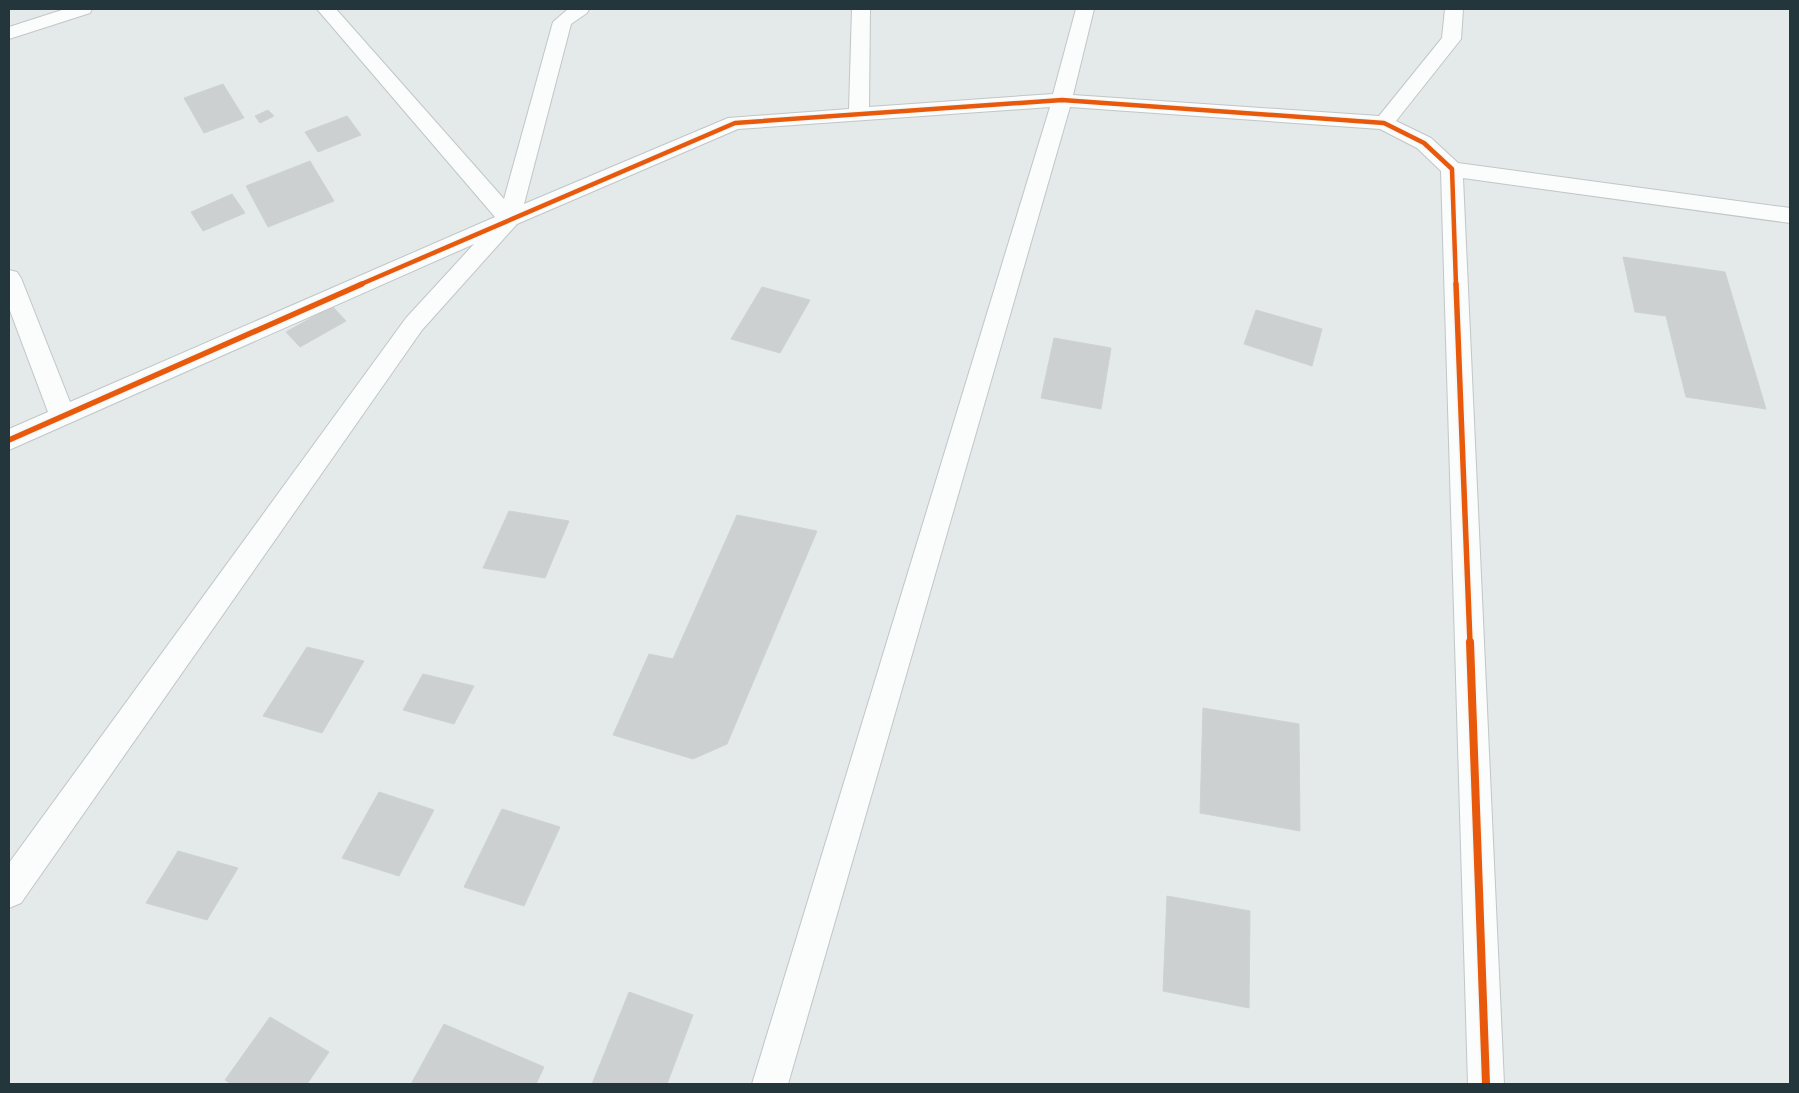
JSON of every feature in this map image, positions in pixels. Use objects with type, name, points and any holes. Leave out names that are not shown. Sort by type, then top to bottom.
[{"type":"street","points":[[9,33],[83,9]]},
{"type":"street","points":[[326,9],[509,219]]},
{"type":"street","points":[[9,891],[414,324],[509,219],[562,22],[580,9]]},
{"type":"street","points":[[859,115],[861,9]]},
{"type":"street","points":[[770,1084],[1062,100],[1085,9]]},
{"type":"street","points":[[1384,123],[1451,39],[1454,9]]},
{"type":"street","points":[[9,440],[509,219],[735,123],[1062,100],[1384,123],[1424,143],[1452,169],[1790,215]]},
{"type":"street","points":[[1452,169],[1486,1084]]},
{"type":"street","points":[[9,278],[62,415]]},
{"type":"building","points":[[223,84],[244,118],[204,133],[184,98]]},
{"type":"building","points":[[268,110],[274,116],[260,123],[255,116]]},
{"type":"building","points":[[347,116],[361,135],[318,152],[305,132]]},
{"type":"building","points":[[310,161],[334,201],[268,227],[246,186]]},
{"type":"building","points":[[232,194],[245,213],[203,231],[191,212]]},
{"type":"building","points":[[1623,257],[1725,272],[1766,409],[1686,397],[1666,316],[1635,312]]},
{"type":"building","points":[[762,287],[810,300],[780,353],[731,339]]},
{"type":"building","points":[[332,306],[346,321],[300,347],[286,332]]},
{"type":"building","points":[[1256,310],[1322,329],[1312,366],[1244,344]]},
{"type":"building","points":[[1054,338],[1111,348],[1101,409],[1041,398]]},
{"type":"building","points":[[509,511],[569,521],[545,578],[483,568]]},
{"type":"building","points":[[737,515],[817,531],[727,744],[693,759],[613,735],[649,654],[673,659]]},
{"type":"building","points":[[307,647],[364,661],[322,733],[263,716]]},
{"type":"building","points":[[423,674],[474,686],[454,724],[403,710]]},
{"type":"building","points":[[1203,708],[1299,724],[1300,831],[1200,813]]},
{"type":"building","points":[[379,792],[434,810],[399,876],[342,858]]},
{"type":"building","points":[[502,809],[560,827],[524,906],[464,887]]},
{"type":"building","points":[[178,851],[238,868],[207,920],[146,903]]},
{"type":"building","points":[[1167,896],[1250,911],[1249,1008],[1163,991]]},
{"type":"building","points":[[629,992],[693,1015],[667,1084],[592,1084]]},
{"type":"building","points":[[270,1017],[329,1052],[307,1084],[231,1084],[225,1080]]},
{"type":"building","points":[[444,1024],[544,1067],[536,1084],[411,1084]]},
{"type":"cycle path","points":[[9,440],[509,219],[735,123],[1062,100],[1384,123],[1424,143],[1452,169],[1486,1084]]}]
